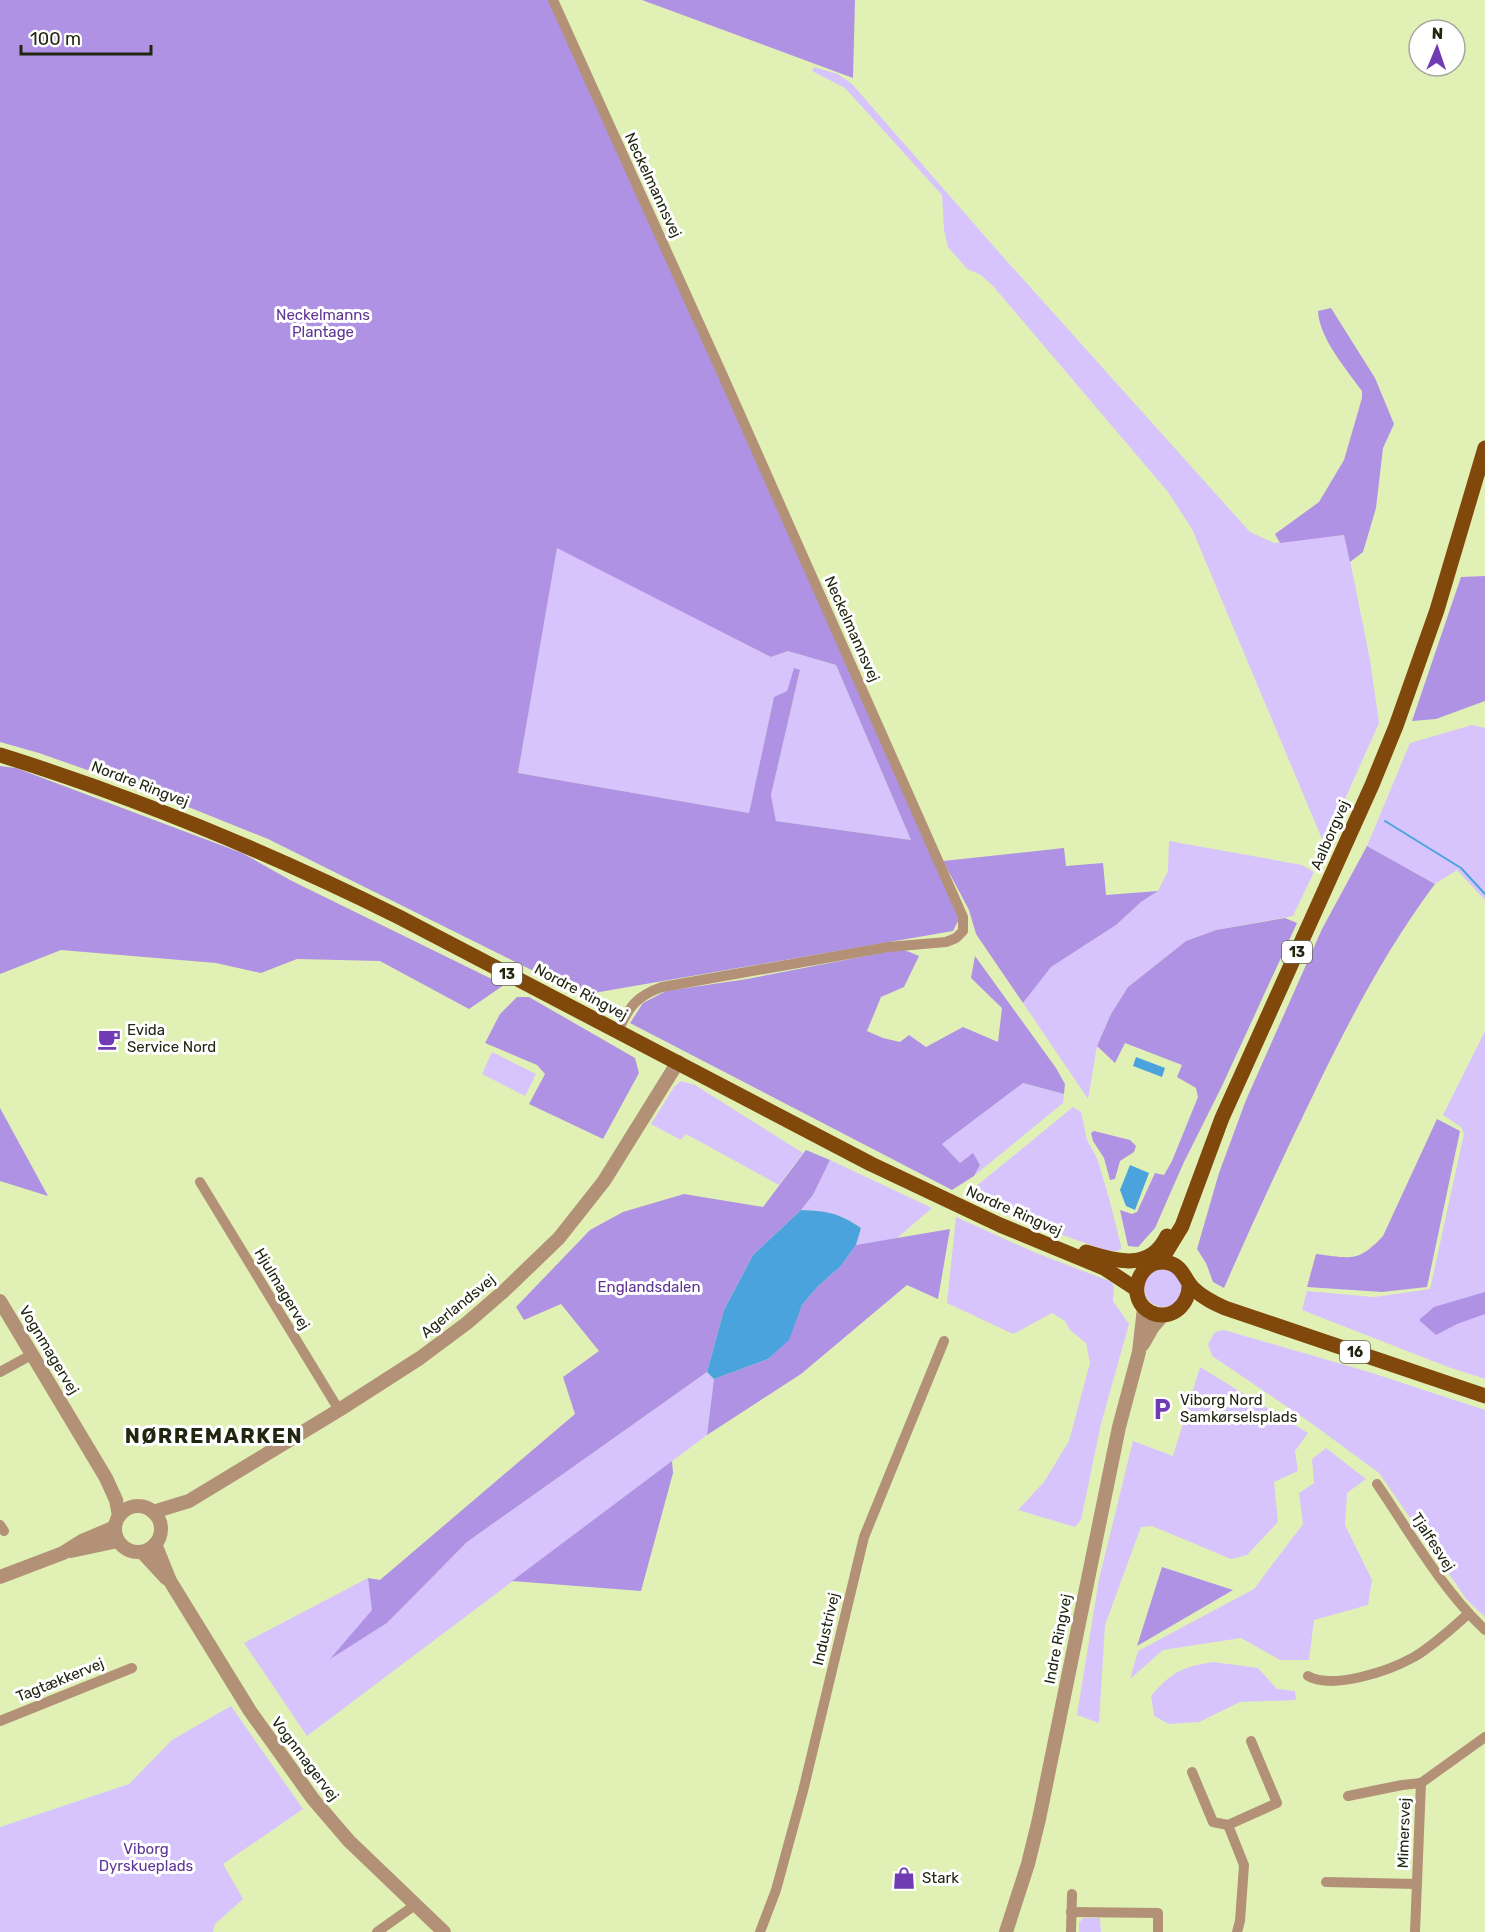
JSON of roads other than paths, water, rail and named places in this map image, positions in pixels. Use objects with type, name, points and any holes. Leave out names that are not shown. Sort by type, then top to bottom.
[{"type":"main road","name":"Aalborgvej","points":[[1160,1262],[1182,1226],[1222,1118],[1363,805],[1396,726],[1437,610],[1485,448]]},
{"type":"main road","name":"Nordre Ringvej","points":[[0,755],[92,785],[249,846],[399,917],[871,1164],[1000,1226],[1104,1268],[1124,1272],[1142,1271]]},
{"type":"main road","name":"13","points":[[1000,1226],[1116,1261],[1139,1260],[1152,1255],[1162,1245],[1190,1180],[1222,1118]]},
{"type":"main road","name":"Aalborgvej","points":[[1181,1269],[1182,1226]]},
{"type":"main road","points":[[1181,1269],[1160,1262],[1142,1271],[1136,1289],[1140,1302],[1150,1312],[1163,1315],[1173,1312],[1182,1306],[1188,1296],[1189,1284]]},
{"type":"main road","name":"Nordre Ringvej","points":[[1104,1268],[1136,1289]]},
{"type":"main road","name":"13","points":[[1181,1269],[1189,1284]]},
{"type":"main road","name":"16","points":[[1189,1284],[1203,1297],[1226,1308],[1485,1396]]},
{"type":"main road","name":"16","points":[[1182,1306],[1226,1308]]},
{"type":"street","name":"Neckelmannsvej","points":[[553,0],[729,388],[963,918],[963,931],[956,938],[946,942],[888,947],[662,987],[648,992],[637,1000],[628,1010],[618,1031]]},
{"type":"street","name":"Agerlandsvej","points":[[160,1525],[189,1501],[420,1358],[467,1323],[505,1290],[559,1238],[604,1181],[678,1062]]},
{"type":"street","name":"Hjulmagervej","points":[[200,1182],[339,1410]]},
{"type":"street","name":"Vognmagervej","points":[[0,1301],[106,1478],[116,1500],[117,1528]]},
{"type":"street","name":"Indre Ringvej","points":[[1005,1932],[1028,1864],[1039,1819],[1114,1449],[1139,1352],[1144,1308]]},
{"type":"street","name":"Indre Ringvej","points":[[1139,1352],[1152,1328],[1163,1315]]},
{"type":"street","name":"Industrivej","points":[[760,1932],[776,1890],[803,1791],[864,1537],[944,1341]]},
{"type":"street","points":[[0,1372],[33,1354]]},
{"type":"street","name":"Vognmagervej","points":[[106,1478],[135,1506]]},
{"type":"street","name":"Tjalfesvej","points":[[1377,1484],[1445,1586],[1468,1614],[1485,1630]]},
{"type":"street","name":"Agerlandsvej","points":[[153,1512],[189,1501]]},
{"type":"street","points":[[0,1577],[117,1528],[129,1508],[135,1506],[153,1512],[160,1525],[160,1534],[156,1544],[142,1552],[128,1550],[117,1528]]},
{"type":"street","name":"Vognmagervej","points":[[156,1544],[170,1581],[250,1711],[313,1799],[349,1841],[444,1932]]},
{"type":"street","name":"Vognmagervej","points":[[142,1552],[170,1581]]},
{"type":"street","points":[[1308,1676],[1317,1681],[1349,1679],[1381,1670],[1413,1657],[1444,1636],[1468,1614]]},
{"type":"street","name":"Tagtækkervej","points":[[0,1721],[132,1668]]},
{"type":"street","name":"Mimersvej","points":[[1348,1796],[1421,1783],[1485,1737]]},
{"type":"street","points":[[1192,1772],[1213,1822],[1228,1825],[1277,1803],[1251,1741]]},
{"type":"street","name":"Mimersvej","points":[[1415,1932],[1421,1783]]},
{"type":"street","points":[[1228,1825],[1244,1864],[1238,1932]]},
{"type":"street","name":"Mimersvej","points":[[1326,1882],[1417,1884]]},
{"type":"street","points":[[1071,1932],[1072,1894]]},
{"type":"street","points":[[377,1932],[415,1905]]},
{"type":"street","points":[[1071,1912],[1158,1913],[1158,1932]]},
{"type":"water","points":[[1136,1057],[1165,1068],[1162,1077],[1133,1066]]},
{"type":"water","points":[[1130,1165],[1149,1173],[1135,1210],[1126,1206],[1120,1190]]},
{"type":"water","points":[[801,1210],[833,1214],[861,1228],[856,1245],[840,1267],[818,1286],[802,1305],[789,1340],[768,1359],[714,1379],[707,1372],[724,1310],[753,1255]]},
{"type":"waterway","points":[[1385,821],[1461,868],[1485,894]]},
{"type":"place","name":"Evida Service Nord","points":[[109,1039]]},
{"type":"place","name":"Viborg Nord Samkørselsplads","points":[[1162,1409]]},
{"type":"place","name":"Stark","points":[[904,1878]]},
{"type":"district","name":"NØRREMARKEN","points":[[214,1435]]},
{"type":"park label","name":"Neckelmanns Plantage","points":[[323,324]]},
{"type":"park label","name":"Englandsdalen","points":[[649,1287]]},
{"type":"park label","name":"Viborg Dyrskueplads","points":[[146,1858]]}]
